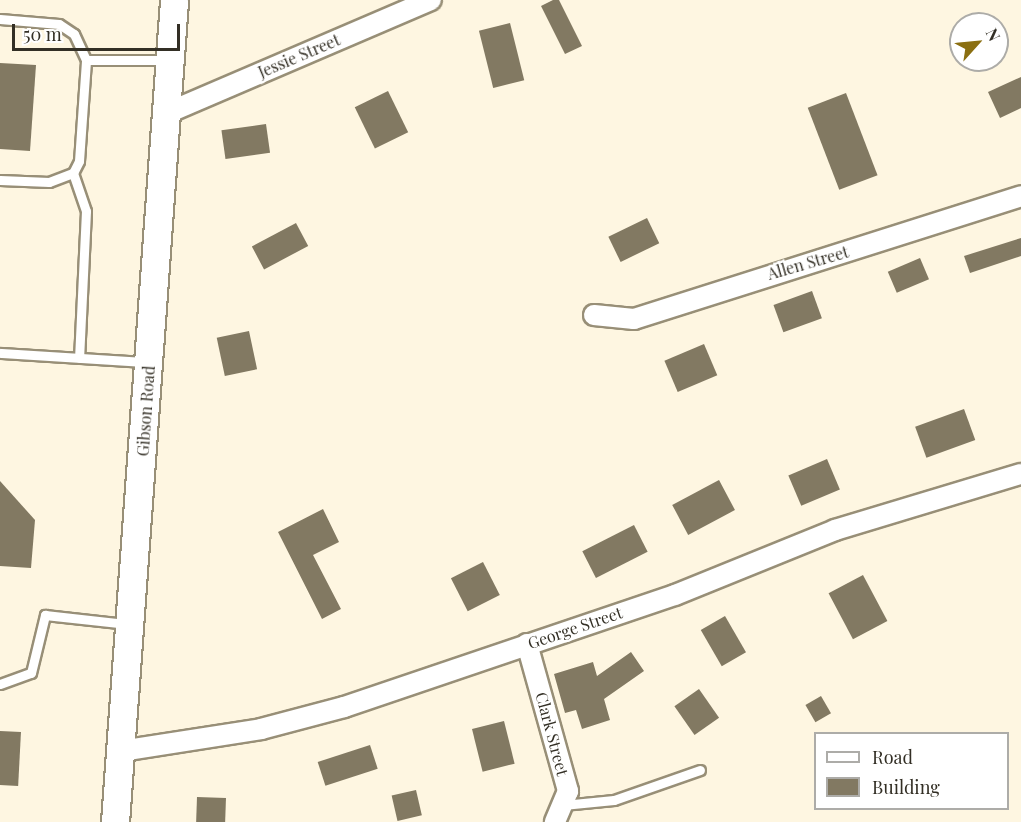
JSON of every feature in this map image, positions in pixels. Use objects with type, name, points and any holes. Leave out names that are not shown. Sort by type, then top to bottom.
[{"type":"street","name":"Gibson Road","points":[[115,822],[122,751],[174,0]]},
{"type":"street","name":"Jessie Street","points":[[167,113],[431,0]]},
{"type":"street","name":"Allen Street","points":[[594,315],[633,319],[1021,196]]},
{"type":"street","name":"George Street","points":[[122,751],[261,729],[344,707],[705,584],[835,530],[1021,474]]},
{"type":"street","name":"Clark Street","points":[[527,644],[568,791],[559,814]]},
{"type":"lane","points":[[0,19],[59,24],[74,34],[86,60],[79,161],[73,173],[49,182],[0,180]]},
{"type":"lane","points":[[86,60],[170,60]]},
{"type":"lane","points":[[73,173],[86,211],[79,358]]},
{"type":"lane","points":[[0,353],[149,362]]},
{"type":"lane","points":[[0,684],[31,673],[45,615],[131,624]]},
{"type":"lane","points":[[559,814],[614,800],[700,770]]},
{"type":"building","points":[[553,0],[559,0],[582,46],[565,54],[541,6]]},
{"type":"building","points":[[510,23],[524,80],[493,88],[479,31]]},
{"type":"building","points":[[0,63],[36,65],[30,151],[0,149]]},
{"type":"building","points":[[1021,77],[1021,108],[1000,118],[988,92]]},
{"type":"building","points":[[388,91],[408,132],[375,149],[355,107]]},
{"type":"building","points":[[846,93],[878,175],[839,190],[808,108]]},
{"type":"building","points":[[266,124],[270,153],[225,159],[221,130]]},
{"type":"building","points":[[647,218],[659,243],[621,262],[608,237]]},
{"type":"building","points":[[296,223],[308,246],[264,269],[252,246]]},
{"type":"building","points":[[1021,238],[1021,256],[970,273],[964,256]]},
{"type":"building","points":[[920,258],[929,279],[897,293],[888,272]]},
{"type":"building","points":[[812,291],[822,318],[783,332],[773,305]]},
{"type":"building","points":[[249,331],[257,369],[225,376],[217,338]]},
{"type":"building","points":[[704,344],[717,375],[678,392],[664,361]]},
{"type":"building","points":[[964,409],[975,440],[926,458],[915,427]]},
{"type":"building","points":[[827,459],[840,489],[801,506],[788,475]]},
{"type":"building","points":[[719,480],[735,510],[688,535],[672,505]]},
{"type":"building","points":[[0,481],[35,520],[31,568],[0,566]]},
{"type":"building","points":[[323,509],[339,542],[313,555],[341,609],[322,619],[278,532]]},
{"type":"building","points":[[634,525],[648,552],[596,578],[582,551]]},
{"type":"building","points":[[483,562],[500,595],[468,611],[451,578]]},
{"type":"building","points":[[863,575],[887,621],[853,639],[829,593]]},
{"type":"building","points":[[725,616],[746,652],[722,666],[701,630]]},
{"type":"building","points":[[631,652],[644,671],[604,699],[610,720],[582,729],[576,710],[565,713],[554,674],[593,662],[597,676]]},
{"type":"building","points":[[699,689],[719,718],[695,735],[674,706]]},
{"type":"building","points":[[821,696],[831,713],[815,722],[805,705]]},
{"type":"building","points":[[504,721],[515,764],[483,772],[472,729]]},
{"type":"building","points":[[0,731],[21,732],[18,786],[0,785]]},
{"type":"building","points":[[370,745],[378,769],[325,786],[318,762]]},
{"type":"building","points":[[416,790],[422,815],[397,821],[392,796]]},
{"type":"building","points":[[197,797],[226,798],[225,822],[196,822]]}]
